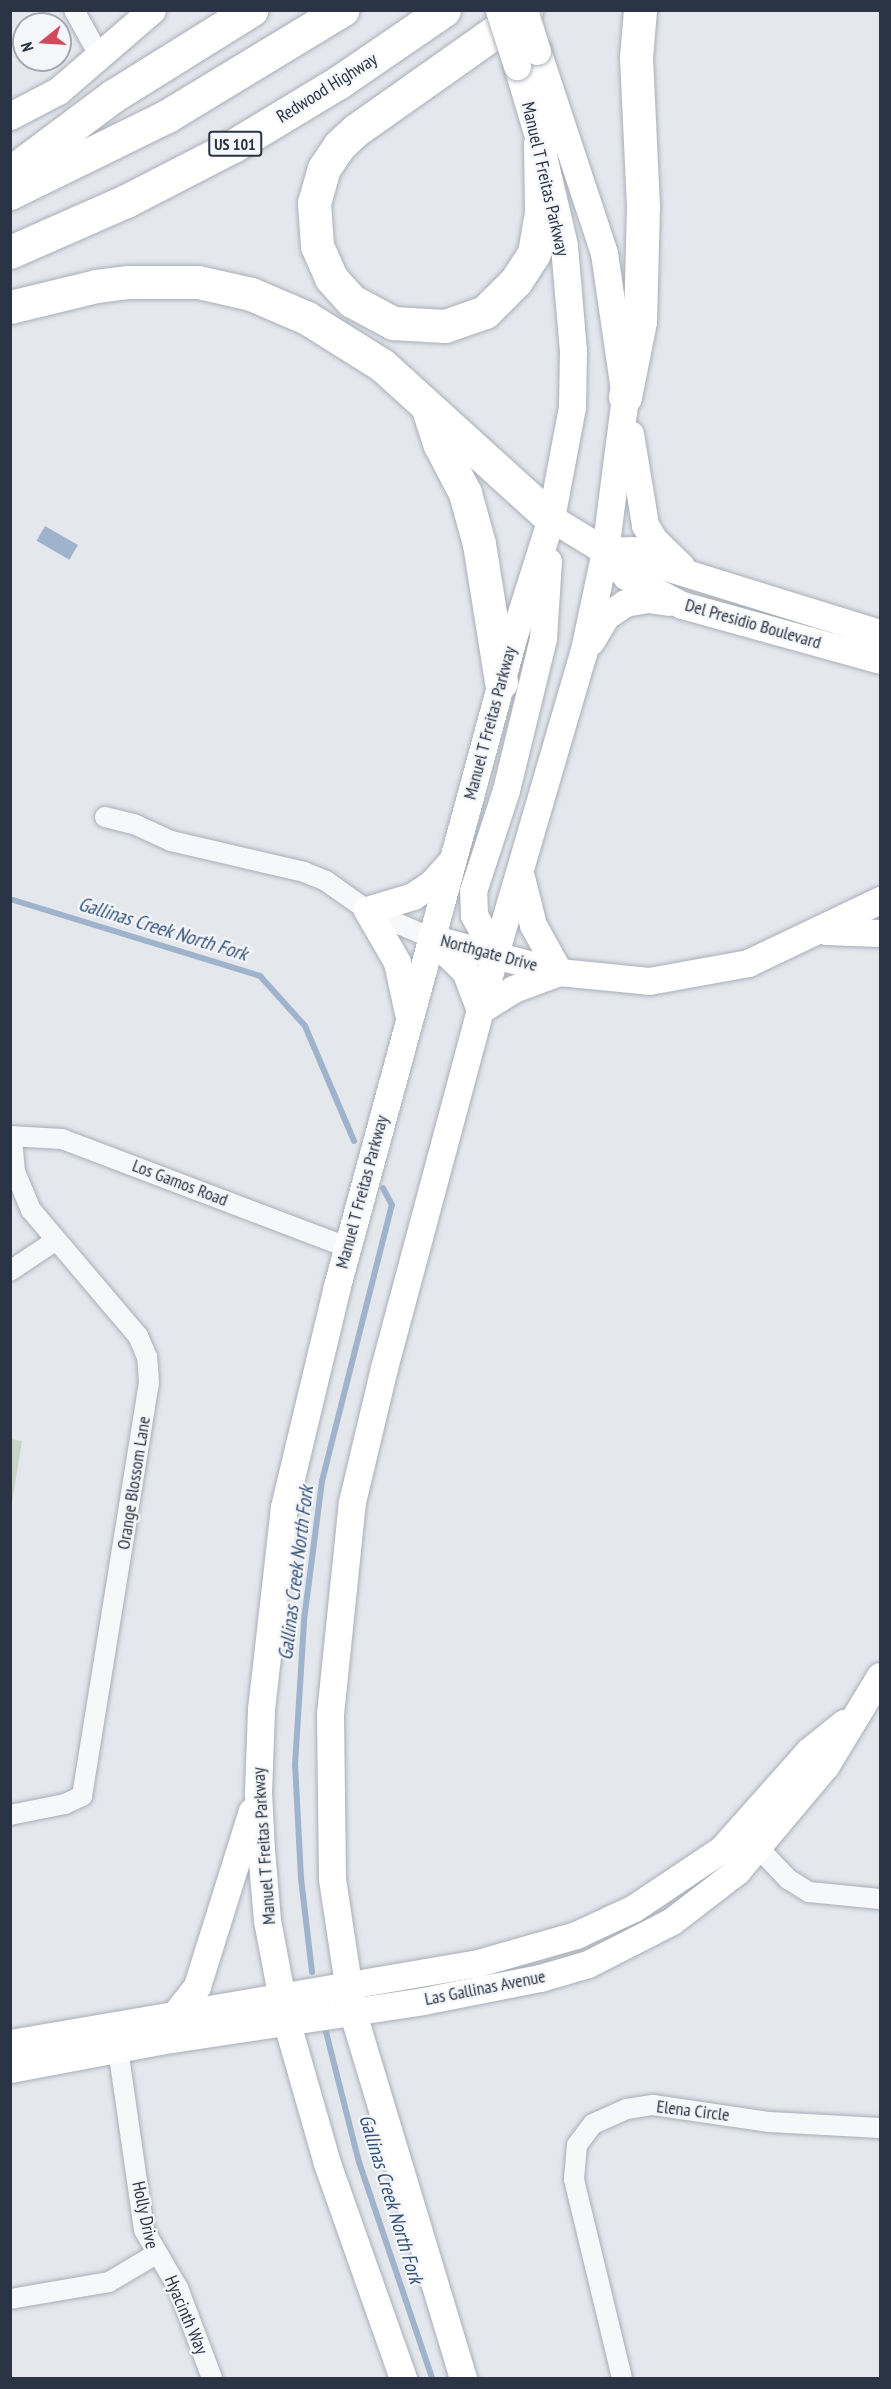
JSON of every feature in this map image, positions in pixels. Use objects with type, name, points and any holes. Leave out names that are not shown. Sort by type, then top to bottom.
[{"type":"highway","points":[[10,173],[113,96],[251,10]]},
{"type":"highway","points":[[10,193],[167,116],[342,10]]},
{"type":"highway","name":"Redwood Highway","points":[[10,252],[126,201],[233,146],[339,82],[444,10]]},
{"type":"highway","points":[[525,10],[356,130],[339,146],[324,168],[314,203],[317,246],[331,278],[352,301],[393,323],[445,326],[486,312],[516,281],[534,253],[541,213],[540,143]]},
{"type":"highway","points":[[624,397],[640,321],[643,206],[636,57],[640,10]]},
{"type":"highway","points":[[10,308],[66,292],[129,282],[198,282],[251,294],[307,318],[358,347],[551,518]]},
{"type":"highway","points":[[427,407],[440,445],[465,493],[479,544],[501,682]]},
{"type":"main road","points":[[10,116],[58,91],[152,10]]},
{"type":"main road","name":"Manuel T Freitas Parkway","points":[[404,2379],[327,2163],[317,2003],[332,1878],[329,1790],[338,1620],[352,1502],[384,1368],[495,954],[521,873],[583,654],[605,551],[624,397],[604,253],[527,58],[499,10]]},
{"type":"main road","name":"Manuel T Freitas Parkway","points":[[463,2379],[317,2003],[267,1920],[258,1792],[261,1698],[284,1507],[346,1247],[501,682],[551,518],[572,407],[573,351],[564,245],[540,143],[527,58],[525,10]]},
{"type":"main road","points":[[624,397],[645,525],[654,540],[689,573]]},
{"type":"main road","points":[[495,954],[474,915],[473,891],[506,790],[543,638],[551,518]]},
{"type":"main road","name":"Del Presidio Boulevard","points":[[551,518],[605,551],[626,576],[681,605],[880,660]]},
{"type":"main road","name":"Del Presidio Boulevard","points":[[605,551],[632,550],[663,566],[880,633]]},
{"type":"main road","points":[[583,654],[606,616],[625,603],[648,599],[681,605]]},
{"type":"main road","points":[[409,1017],[397,962],[367,910],[413,896],[431,884],[453,860]]},
{"type":"main road","points":[[431,938],[465,971],[480,1010],[513,989],[559,972],[533,925],[521,873]]},
{"type":"main road","name":"Northgate Drive","points":[[431,938],[559,972],[649,981],[710,973],[748,963],[880,900]]},
{"type":"main road","points":[[815,932],[880,933]]},
{"type":"main road","name":"Las Gallinas Avenue","points":[[10,2068],[116,2036],[176,2013],[496,1987],[588,1964],[672,1921],[737,1871],[749,1839],[809,1750],[856,1713],[880,1676]]},
{"type":"main road","points":[[176,2013],[197,1986],[258,1792]]},
{"type":"main road","name":"Las Gallinas Avenue","points":[[10,2043],[116,2036],[317,2003],[478,1963],[576,1935],[634,1908],[722,1849],[749,1839]]},
{"type":"main road","points":[[576,1935],[588,1964]]},
{"type":"street","points":[[74,10],[100,57]]},
{"type":"street","name":"Northgate Drive","points":[[105,816],[135,824],[171,841],[304,872],[326,881],[367,910],[431,938]]},
{"type":"street","name":"Orange Blossom Lane","points":[[10,1815],[65,1804],[82,1796],[89,1776],[149,1383],[147,1357],[138,1336],[31,1210],[15,1172],[11,1137]]},
{"type":"street","name":"Los Gamos Road","points":[[11,1137],[62,1139],[346,1247]]},
{"type":"street","points":[[10,1271],[55,1241]]},
{"type":"street","points":[[749,1839],[788,1879],[809,1892],[880,1899]]},
{"type":"street","name":"Holly Drive","points":[[10,2299],[110,2282],[156,2254],[144,2230],[116,2036]]},
{"type":"street","name":"Elena Circle","points":[[622,2379],[574,2179],[577,2145],[593,2124],[627,2109],[653,2105],[770,2122],[880,2128]]},
{"type":"street","name":"Hyacinth Way","points":[[156,2254],[178,2288],[212,2379]]},
{"type":"green space","points":[[10,1439],[22,1441],[11,1508]]},
{"type":"water","points":[[45,526],[78,545],[69,560],[36,541]]},
{"type":"waterway","name":"Gallinas Creek North Fork","points":[[10,899],[260,976],[305,1026],[354,1141]]},
{"type":"waterway","name":"Gallinas Creek North Fork","points":[[312,1972],[301,1878],[295,1765],[304,1620],[322,1481],[392,1205],[383,1188]]},
{"type":"waterway","name":"Gallinas Creek North Fork","points":[[325,2028],[359,2162],[432,2378]]}]
